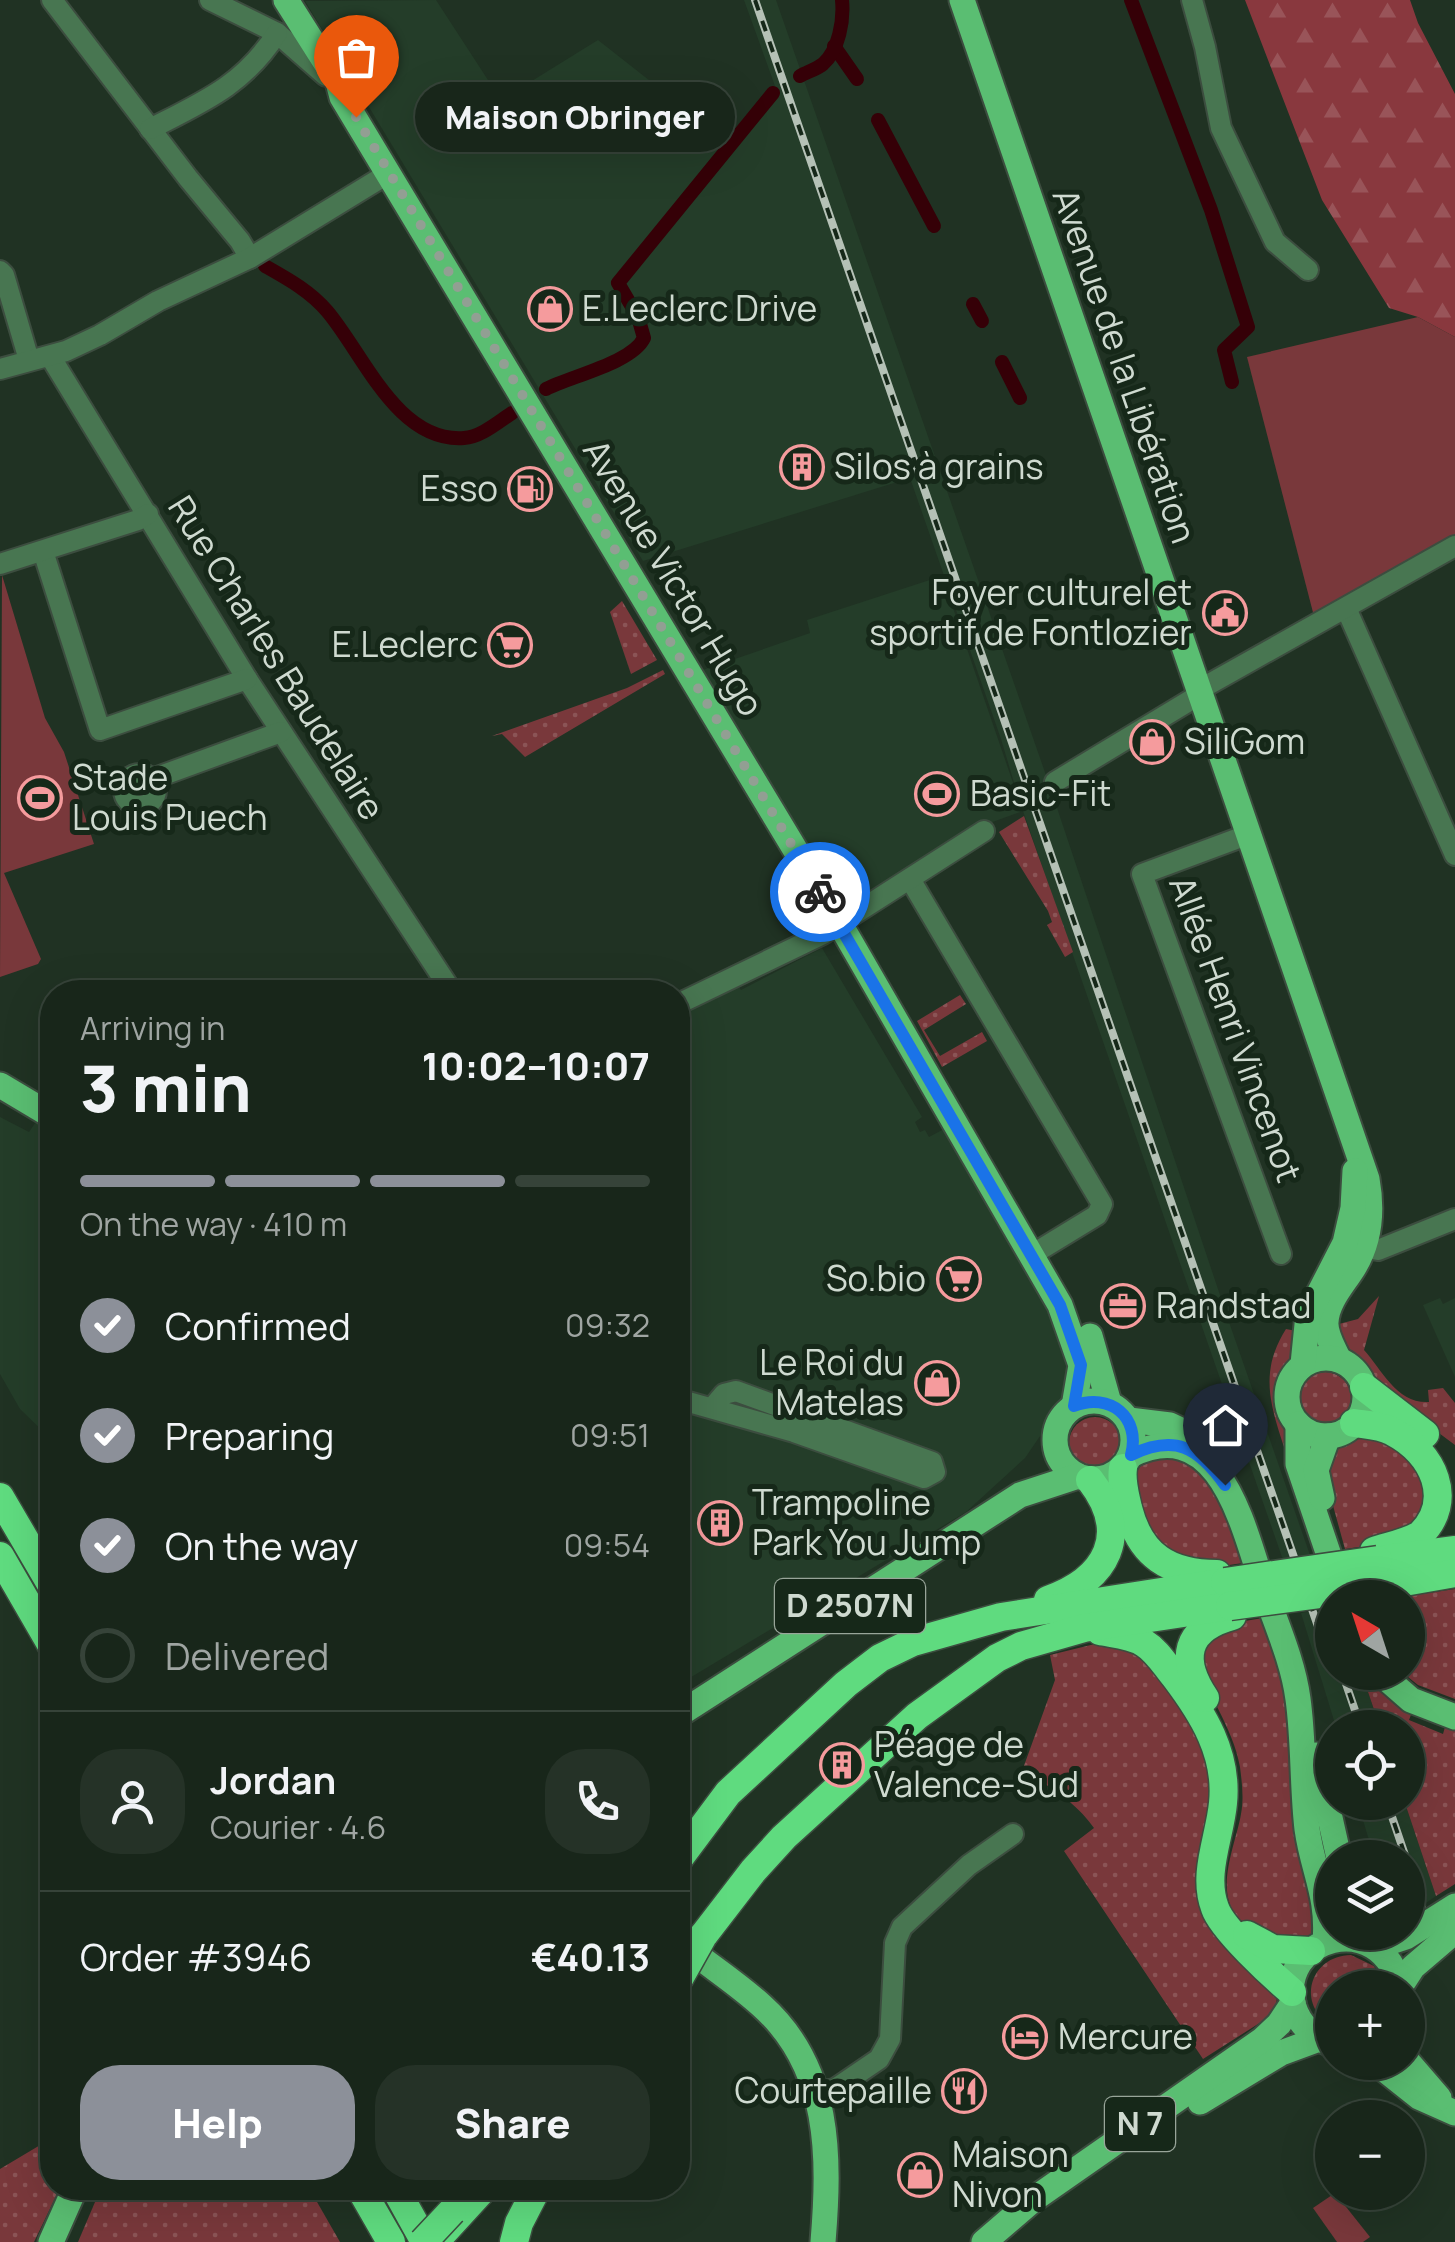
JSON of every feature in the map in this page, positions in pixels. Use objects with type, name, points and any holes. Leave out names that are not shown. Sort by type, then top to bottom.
[{"type":"highway","points":[[1364,1387],[1410,1421],[1455,1462]]},
{"type":"highway","points":[[1354,1423],[1396,1433],[1432,1462],[1445,1485],[1442,1511],[1426,1530],[1380,1565]]},
{"type":"highway","points":[[1127,1462],[1122,1480],[1134,1530],[1144,1545],[1166,1564],[1228,1595]]},
{"type":"highway","points":[[690,1844],[728,1792],[880,1658],[913,1642],[1001,1618],[1072,1592],[1092,1576],[1111,1542],[1112,1527],[1106,1504],[1084,1478]]},
{"type":"highway","points":[[0,1498],[40,1566]]},
{"type":"highway","points":[[1345,1580],[1380,1565],[1455,1550]]},
{"type":"highway","points":[[0,1556],[40,1625]]},
{"type":"highway","points":[[1380,1565],[1455,1573]]},
{"type":"highway","points":[[697,1935],[770,1851],[852,1775],[931,1705],[997,1658],[1021,1646],[1228,1595],[1284,1574],[1315,1583]]},
{"type":"highway","points":[[1001,1618],[1315,1588]]},
{"type":"highway","points":[[1228,1595],[1195,1638],[1189,1656],[1191,1673],[1228,1742],[1234,1770],[1236,1809],[1222,1869],[1222,1894],[1230,1915],[1246,1935],[1259,1943],[1291,1952],[1315,1947]]},
{"type":"highway","points":[[1084,1628],[1126,1636],[1149,1646],[1203,1717],[1218,1751],[1223,1784],[1222,1812],[1209,1875],[1214,1907],[1222,1924],[1292,1998]]},
{"type":"highway","points":[[362,2200],[379,2242]]},
{"type":"highway","points":[[365,2200],[391,2242]]},
{"type":"highway","points":[[401,2200],[424,2242],[470,2200]]},
{"type":"highway","points":[[434,2242],[464,2200]]},
{"type":"highway","points":[[514,2242],[532,2200]]},
{"type":"main road","name":"Avenue Victor Hugo","points":[[283,0],[338,82],[342,96],[840,924],[996,1195],[1070,1327],[1081,1365],[1074,1406]]},
{"type":"main road","name":"Avenue de la Libération","points":[[962,0],[1355,1151],[1354,1246],[1326,1318],[1327,1335],[1339,1360]]},
{"type":"main road","points":[[0,1085],[40,1109]]},
{"type":"main road","points":[[0,1098],[40,1121]]},
{"type":"main road","name":"Avenue Victor Hugo","points":[[996,1195],[1038,1251],[1088,1332],[1119,1411]]},
{"type":"main road","name":"Avenue de la Libération","points":[[1304,1364],[1308,1315],[1354,1246]]},
{"type":"main road","points":[[1298,1424],[1317,1435],[1328,1436],[1354,1423],[1364,1406],[1364,1387],[1355,1370],[1339,1360],[1315,1359],[1295,1372],[1286,1393],[1287,1404],[1298,1424],[1300,1474],[1326,1580]]},
{"type":"main road","points":[[1315,1866],[1308,1835],[1298,1694],[1238,1511],[1219,1477],[1190,1450],[1162,1444],[1127,1462],[1113,1475],[1084,1478],[1068,1470],[1056,1448],[1060,1420],[1074,1406],[1085,1402],[1170,1425],[1200,1437],[1215,1452],[1234,1485],[1294,1656],[1335,1840]]},
{"type":"main road","points":[[1119,1411],[1134,1437],[1127,1462]]},
{"type":"main road","points":[[1328,1436],[1316,1470],[1318,1484],[1351,1580]]},
{"type":"main road","name":"D 2507N","points":[[1020,1495],[1056,1448]]},
{"type":"main road","name":"D 2507N","points":[[690,1706],[1020,1495],[1084,1478]]},
{"type":"main road","points":[[1400,1690],[1411,1700],[1455,1717]]},
{"type":"main road","points":[[1419,1690],[1455,1703]]},
{"type":"main road","points":[[1425,1925],[1455,1906]]},
{"type":"main road","points":[[1412,1970],[1455,1931]]},
{"type":"main road","points":[[697,1935],[723,1977],[764,2008],[800,2053],[828,2161],[824,2242]]},
{"type":"main road","points":[[1315,1949],[1299,1965],[1292,1998],[1307,2030],[1315,2035]]},
{"type":"main road","points":[[1376,1950],[1395,1970]]},
{"type":"main road","name":"N 7","points":[[984,2242],[1034,2199],[1262,2040],[1279,2024],[1292,1998]]},
{"type":"main road","name":"N 7","points":[[1005,2242],[1052,2204],[1210,2096],[1280,2053],[1315,2045]]},
{"type":"main road","points":[[1397,2080],[1419,2097],[1454,2112]]},
{"type":"main road","points":[[1422,2080],[1454,2112]]},
{"type":"main road","points":[[809,2094],[809,2242]]},
{"type":"main road","points":[[52,2242],[70,2200]]},
{"type":"street","points":[[52,0],[240,240],[250,258]]},
{"type":"street","points":[[210,0],[272,30],[318,68],[342,96]]},
{"type":"street","name":"Avenue Victor Hugo","points":[[150,129],[227,89],[260,58],[283,0]]},
{"type":"street","points":[[1192,0],[1222,128],[1275,242],[1308,270]]},
{"type":"street","points":[[0,369],[100,335],[158,301],[250,258],[389,173]]},
{"type":"street","name":"Rue Charles Baudelaire","points":[[0,271],[40,358],[148,514],[247,679],[444,980]]},
{"type":"street","points":[[0,564],[148,514]]},
{"type":"street","points":[[1055,782],[1198,693],[1455,546]]},
{"type":"street","points":[[43,551],[100,730],[247,679]]},
{"type":"street","points":[[1346,608],[1455,854]]},
{"type":"street","points":[[152,779],[281,732]]},
{"type":"street","points":[[690,998],[840,924],[984,831]]},
{"type":"street","name":"Allée Henri Vincenot","points":[[1247,835],[1142,874],[1281,1254]]},
{"type":"street","points":[[910,879],[1102,1204],[1097,1215],[1038,1251]]},
{"type":"street","points":[[1354,1246],[1390,1247],[1455,1219]]},
{"type":"street","points":[[690,1401],[924,1478],[935,1472],[932,1462],[736,1391],[724,1394],[713,1407]]},
{"type":"street","points":[[809,2094],[835,2088],[870,2066],[886,2050],[890,2039],[892,1973],[902,1928],[969,1865],[1013,1834]]},
{"type":"shaded area","points":[[436,0],[501,100],[598,40],[729,143],[740,133],[761,98],[775,86],[744,0],[776,0],[1048,781],[1310,1555],[1283,1560],[1023,811],[976,828],[859,899],[841,896],[700,671],[810,633],[807,620],[942,576],[1021,806],[910,478],[643,561],[305,1]]},
{"type":"shaded area","points":[[1418,317],[1455,337],[1455,546],[1316,624],[1247,357]]},
{"type":"shaded area","name":"Stade Louis Puech","points":[[2,575],[45,718],[64,752],[94,844],[4,873],[41,959],[38,964],[0,977]]},
{"type":"shaded area","points":[[622,601],[657,660],[631,674],[610,612]]},
{"type":"shaded area","points":[[663,670],[665,674],[525,757],[502,734],[492,736],[627,688]]},
{"type":"shaded area","points":[[1024,816],[1073,952],[1065,957],[1047,925],[1052,922],[1048,911],[999,832]]},
{"type":"shaded area","points":[[822,948],[922,1117],[915,1122],[920,1132],[925,1130],[929,1137],[946,1128],[1063,1334],[1071,1359],[1066,1398],[1025,1458],[966,1512],[690,1678],[690,1011],[739,987],[741,990]]},
{"type":"shaded area","points":[[960,995],[966,1004],[924,1030],[940,1056],[982,1032],[987,1041],[942,1067],[917,1021]]},
{"type":"shaded area","points":[[40,1116],[40,1428],[20,1409],[0,1374],[0,1117],[29,1132]]},
{"type":"shaded area","points":[[1379,1296],[1364,1350],[1391,1384],[1408,1398],[1429,1402],[1428,1390],[1443,1388],[1455,1403],[1455,1445],[1380,1389],[1365,1366],[1345,1350],[1335,1325],[1358,1319]]},
{"type":"shaded area","points":[[1440,1298],[1443,1304],[1455,1298],[1455,1377],[1423,1305]]},
{"type":"shaded area","points":[[1286,1329],[1296,1331],[1294,1356],[1277,1381],[1276,1405],[1288,1433],[1289,1450],[1285,1450],[1270,1388],[1272,1360]]},
{"type":"shaded area","points":[[1325,1372],[1343,1380],[1351,1398],[1343,1416],[1325,1424],[1307,1416],[1299,1398],[1307,1380]]},
{"type":"shaded area","points":[[1095,1417],[1113,1425],[1121,1443],[1113,1461],[1095,1469],[1077,1461],[1069,1443],[1077,1425]]},
{"type":"shaded area","points":[[1372,1433],[1424,1463],[1428,1518],[1372,1545],[1345,1549],[1324,1473],[1331,1451],[1359,1435]]},
{"type":"shaded area","points":[[1181,1453],[1219,1486],[1249,1562],[1203,1569],[1155,1547],[1131,1473],[1139,1461]]},
{"type":"shaded area","points":[[1455,1589],[1455,1699],[1425,1688],[1425,1593]]},
{"type":"shaded area","points":[[1315,1610],[1315,1659],[1301,1613]]},
{"type":"shaded area","points":[[1269,1617],[1282,1659],[1315,1902],[1315,1930],[1294,1944],[1244,1923],[1228,1900],[1228,1871],[1242,1808],[1240,1767],[1196,1653],[1233,1623]]},
{"type":"shaded area","points":[[1099,1643],[1136,1648],[1200,1725],[1218,1787],[1203,1869],[1277,1995],[1276,2007],[1269,2017],[1203,2059],[1064,1851],[1094,1828],[1061,1795],[1021,1774],[1055,1680],[1050,1655]]},
{"type":"shaded area","points":[[1325,1690],[1367,1690],[1374,1710],[1331,1710]]},
{"type":"shaded area","points":[[1367,1690],[1393,1690],[1414,1707],[1413,1710],[1374,1710]]},
{"type":"shaded area","points":[[1447,1720],[1455,1721],[1455,1884],[1436,1896],[1425,1863],[1425,1840],[1417,1840],[1411,1820],[1425,1820],[1425,1727],[1443,1734]]},
{"type":"shaded area","points":[[1363,1820],[1411,1820],[1417,1840],[1370,1840]]},
{"type":"shaded area","points":[[1425,1863],[1436,1896],[1425,1904]]},
{"type":"shaded area","points":[[1351,1955],[1376,1970],[1319,1970],[1337,1957]]},
{"type":"shaded area","points":[[1315,1976],[1315,2008],[1311,1995]]},
{"type":"shaded area","points":[[40,2145],[40,2200],[54,2200],[34,2242],[0,2242],[0,2169]]},
{"type":"shaded area","points":[[96,2200],[316,2200],[340,2242],[78,2242]]},
{"type":"shaded area","points":[[1313,2208],[1349,2210],[1370,2237],[1363,2242],[1337,2242]]},
{"type":"green space","points":[[1245,0],[1410,0],[1455,94],[1455,337],[1418,317],[1389,308],[1322,200]]},
{"type":"waterway","points":[[800,76],[823,64],[833,51],[841,25],[842,0]]},
{"type":"waterway","points":[[1131,0],[1211,210],[1248,327],[1224,350],[1232,382]]},
{"type":"waterway","points":[[834,46],[857,79]]},
{"type":"waterway","points":[[546,389],[614,362],[644,338],[638,317],[618,283],[773,93]]},
{"type":"waterway","points":[[878,120],[934,226]]},
{"type":"waterway","points":[[265,266],[320,304],[384,392],[419,426],[440,436],[464,438],[483,432],[512,413]]},
{"type":"waterway","points":[[973,304],[982,321]]},
{"type":"waterway","points":[[1002,362],[1020,398]]},
{"type":"railway","points":[[755,0],[1315,1618]]},
{"type":"railway","points":[[1348,1690],[1355,1710]]},
{"type":"railway","points":[[1393,1820],[1400,1840]]},
{"type":"way so far","points":[[356,117],[820,892]]},
{"type":"place","name":"Maison Obringer","points":[[356,117]]},
{"type":"place","name":"E.Leclerc Drive","points":[[550,309]]},
{"type":"place","name":"Silos à grains","points":[[802,467]]},
{"type":"place","name":"Esso","points":[[530,489]]},
{"type":"place","name":"Foyer culturel et sportif de Fontlozier","points":[[1225,613]]},
{"type":"place","name":"E.Leclerc","points":[[510,645]]},
{"type":"place","name":"SiliGom","points":[[1152,742]]},
{"type":"place","name":"Basic-Fit","points":[[937,794]]},
{"type":"place","name":"Stade Louis Puech","points":[[40,798]]},
{"type":"place","name":"So.bio","points":[[959,1279]]},
{"type":"place","name":"Randstad","points":[[1123,1306]]},
{"type":"place","name":"Le Roi du Matelas","points":[[937,1383]]},
{"type":"place","name":"Trampoline Park You Jump","points":[[720,1523]]},
{"type":"place","name":"Péage de Valence-Sud","points":[[842,1765]]},
{"type":"place","name":"Mercure","points":[[1025,2037]]},
{"type":"place","name":"Courtepaille","points":[[964,2091]]},
{"type":"place","name":"Maison Nivon","points":[[920,2175]]},
{"type":"route","points":[[820,892],[1060,1305],[1081,1365],[1074,1406],[1085,1402],[1109,1403],[1124,1413],[1132,1428],[1131,1455],[1155,1445],[1183,1446],[1198,1455],[1225,1485]]}]
